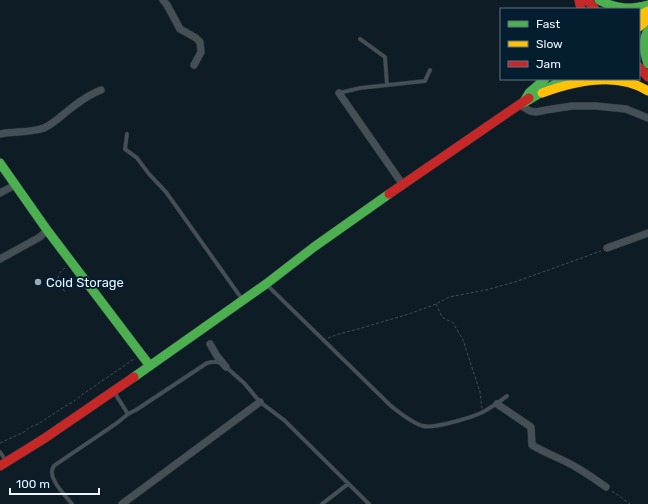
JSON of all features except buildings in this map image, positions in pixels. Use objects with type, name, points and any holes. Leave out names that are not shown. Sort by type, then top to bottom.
[{"type":"main road","points":[[587,0],[594,8]]},
{"type":"main road","points":[[599,0],[614,8]]},
{"type":"main road","points":[[634,8],[648,5]]},
{"type":"main road","points":[[640,26],[648,19]]},
{"type":"main road","points":[[648,30],[643,48],[648,64]]},
{"type":"main road","points":[[640,67],[648,77]]},
{"type":"main road","points":[[640,78],[648,85]]},
{"type":"main road","points":[[522,104],[530,93],[544,80]]},
{"type":"main road","points":[[522,104],[551,80]]},
{"type":"main road","points":[[3,464],[84,412],[150,366],[266,284],[314,247],[452,151],[522,104],[562,80]]},
{"type":"main road","points":[[542,93],[558,86],[573,82],[592,80],[627,81],[648,91]]},
{"type":"main road","points":[[0,163],[47,230],[150,366]]},
{"type":"street","points":[[163,0],[180,29],[200,42],[201,52],[194,65]]},
{"type":"street","points":[[0,134],[44,128],[75,104],[101,90]]},
{"type":"street","points":[[339,93],[403,185]]},
{"type":"street","points":[[522,104],[530,111],[536,112],[572,106],[596,106],[626,109],[648,118]]},
{"type":"street","points":[[0,193],[14,185]]},
{"type":"street","points":[[0,259],[40,237],[47,230]]},
{"type":"street","points":[[607,248],[648,233]]},
{"type":"street","points":[[210,344],[226,367]]},
{"type":"street","points":[[122,504],[260,402]]},
{"type":"street","points":[[497,404],[531,427],[532,445],[576,467],[606,487]]},
{"type":"lane","points":[[360,39],[384,56],[387,85]]},
{"type":"lane","points":[[339,93],[360,88],[425,81],[430,70]]},
{"type":"lane","points":[[127,134],[125,149],[138,158],[149,174],[166,192],[242,300]]},
{"type":"lane","points":[[266,284],[391,406],[407,418],[424,426],[438,425],[482,412],[497,404],[507,396]]},
{"type":"lane","points":[[72,504],[54,479],[51,472],[52,468],[128,414],[207,363],[212,362],[218,362],[226,367],[244,383],[260,402],[284,420],[369,504]]},
{"type":"lane","points":[[114,390],[128,414]]},
{"type":"lane","points":[[0,452],[3,464]]},
{"type":"lane","points":[[322,504],[348,484]]},
{"type":"path","points":[[323,340],[409,314],[436,304],[449,297],[486,290],[515,282],[607,248]]},
{"type":"path","points":[[65,292],[59,283],[58,277],[61,271],[73,264]]},
{"type":"path","points":[[436,304],[442,317],[453,323],[463,340],[480,392],[482,412]]},
{"type":"path","points":[[0,443],[38,424],[73,402],[124,365],[142,356]]},
{"type":"path","points":[[606,487],[630,504]]},
{"type":"traffic: fast","points":[[599,0],[623,8],[635,8],[648,5]]},
{"type":"traffic: fast","points":[[648,30],[644,47],[648,64]]},
{"type":"traffic: fast","points":[[523,103],[529,93],[544,80]]},
{"type":"traffic: fast","points":[[525,102],[562,80]]},
{"type":"traffic: fast","points":[[0,163],[47,230],[150,366]]},
{"type":"traffic: fast","points":[[134,377],[266,284],[314,247],[389,194]]},
{"type":"traffic: slow","points":[[640,15],[648,11]]},
{"type":"traffic: slow","points":[[640,26],[648,19]]},
{"type":"traffic: slow","points":[[542,93],[568,85],[596,80],[623,81],[648,91]]},
{"type":"traffic: jam","points":[[579,0],[581,8]]},
{"type":"traffic: jam","points":[[587,0],[594,8]]},
{"type":"traffic: jam","points":[[640,68],[648,77]]},
{"type":"traffic: jam","points":[[389,194],[529,98]]},
{"type":"traffic: jam","points":[[0,466],[45,438],[134,377]]},
{"type":"place","name":"Cold Storage","points":[[38,282]]}]
